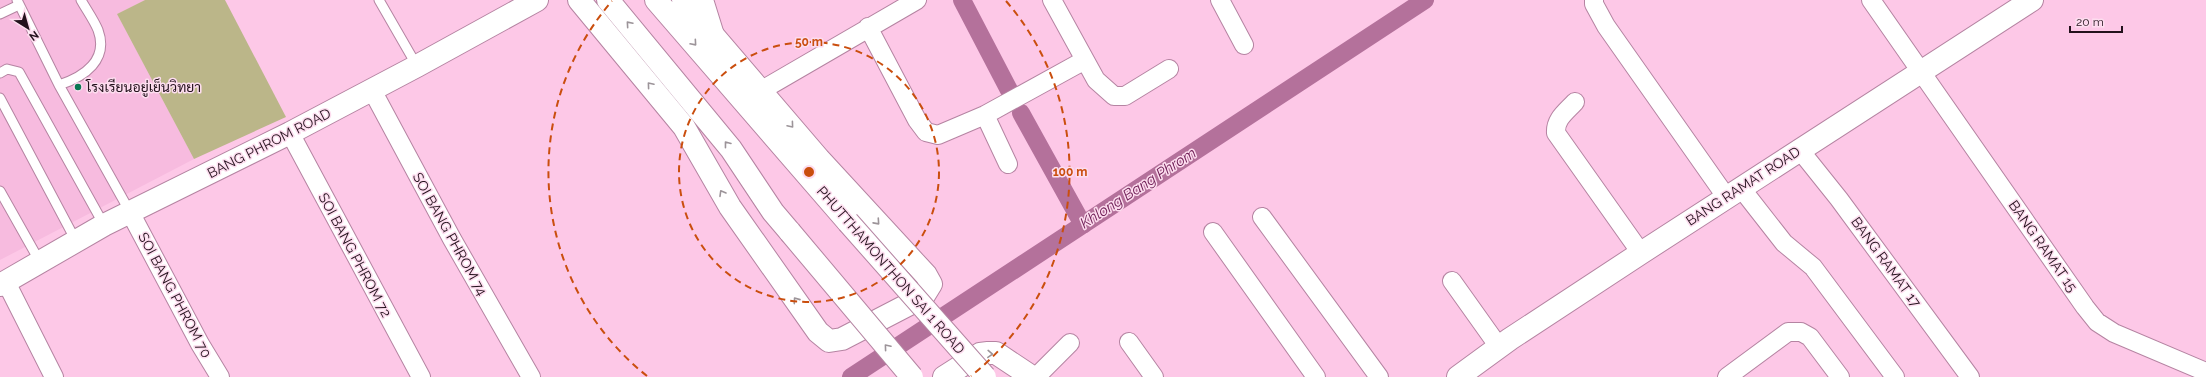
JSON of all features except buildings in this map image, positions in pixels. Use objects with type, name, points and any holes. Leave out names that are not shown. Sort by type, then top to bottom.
[{"type":"main road","name":"BANG PHROM ROAD","points":[[3,283],[104,225],[290,133],[417,66],[537,0]]},
{"type":"main road","points":[[579,0],[684,127],[772,212],[912,377]]},
{"type":"main road","points":[[608,0],[650,48],[731,149],[772,212]]},
{"type":"main road","points":[[702,0],[712,32]]},
{"type":"main road","name":"BANG RAMAT ROAD","points":[[1465,375],[1499,347],[1641,253],[1799,149],[2032,0]]},
{"type":"main road","points":[[669,5],[712,32],[819,159],[926,275],[931,284],[923,297],[842,339],[829,341],[818,332],[730,207],[684,127]]},
{"type":"main road","name":"PHUTTHAMONTHON SAI 1 ROAD","points":[[669,5],[777,139],[985,377]]},
{"type":"main road","points":[[741,66],[777,139]]},
{"type":"main road","points":[[944,377],[980,354],[988,353],[996,353],[1032,377]]},
{"type":"street","points":[[762,90],[868,26],[917,0]]},
{"type":"street","points":[[1052,0],[1096,80],[1114,96],[1125,96],[1169,69]]},
{"type":"street","points":[[1220,0],[1244,45]]},
{"type":"street","points":[[1594,0],[1594,4],[1606,26],[1734,193],[1784,243],[1813,266],[1895,377]]},
{"type":"street","name":"BANG RAMAT 15","points":[[1872,0],[2085,307],[2097,322],[2114,333],[2201,364]]},
{"type":"street","points":[[868,26],[917,120],[926,132],[938,135],[985,115],[1085,60]]},
{"type":"street","name":"SOI BANG PHROM 74","points":[[372,90],[452,239],[531,377]]},
{"type":"street","points":[[1575,102],[1559,120],[1556,126],[1556,133],[1641,253]]},
{"type":"street","points":[[985,115],[1008,164]]},
{"type":"street","name":"SOI BANG PHROM 72","points":[[290,133],[421,377]]},
{"type":"street","name":"BANG RAMAT 17","points":[[1799,149],[1839,198],[1970,377]]},
{"type":"street","name":"SOI BANG PHROM 70","points":[[130,212],[200,344],[220,377]]},
{"type":"street","points":[[1262,217],[1379,377]]},
{"type":"street","points":[[1213,232],[1316,377]]},
{"type":"street","points":[[1452,281],[1499,347]]},
{"type":"street","points":[[3,283],[54,377]]},
{"type":"street","points":[[1727,377],[1788,332],[1801,332],[1810,337],[1840,377]]},
{"type":"street","points":[[1129,342],[1154,377]]},
{"type":"street","points":[[1036,377],[1070,343]]},
{"type":"lane","points":[[59,85],[78,79],[94,63],[101,50],[98,30],[81,0]]},
{"type":"lane","points":[[379,0],[417,66]]},
{"type":"lane","points":[[0,14],[18,2],[59,85],[130,212]]},
{"type":"lane","points":[[1,70],[7,69],[19,72],[104,225]]},
{"type":"lane","points":[[0,98],[76,241]]},
{"type":"lane","points":[[0,191],[40,262]]},
{"type":"shaded area","name":"โรงเรียนอยู่เย็นวิทยา","points":[[0,0],[145,0],[117,14],[194,159],[0,260]]},
{"type":"shaded area","points":[[145,0],[225,0],[286,117],[194,159],[117,14]]},
{"type":"waterway","points":[[962,0],[1010,92]]},
{"type":"waterway","name":"Khlong Bang Phrom","points":[[851,377],[1425,0]]},
{"type":"waterway","points":[[1021,113],[1083,225]]},
{"type":"place","name":"โรงเรียนอยู่เย็นวิทยา","points":[[78,87]]}]
